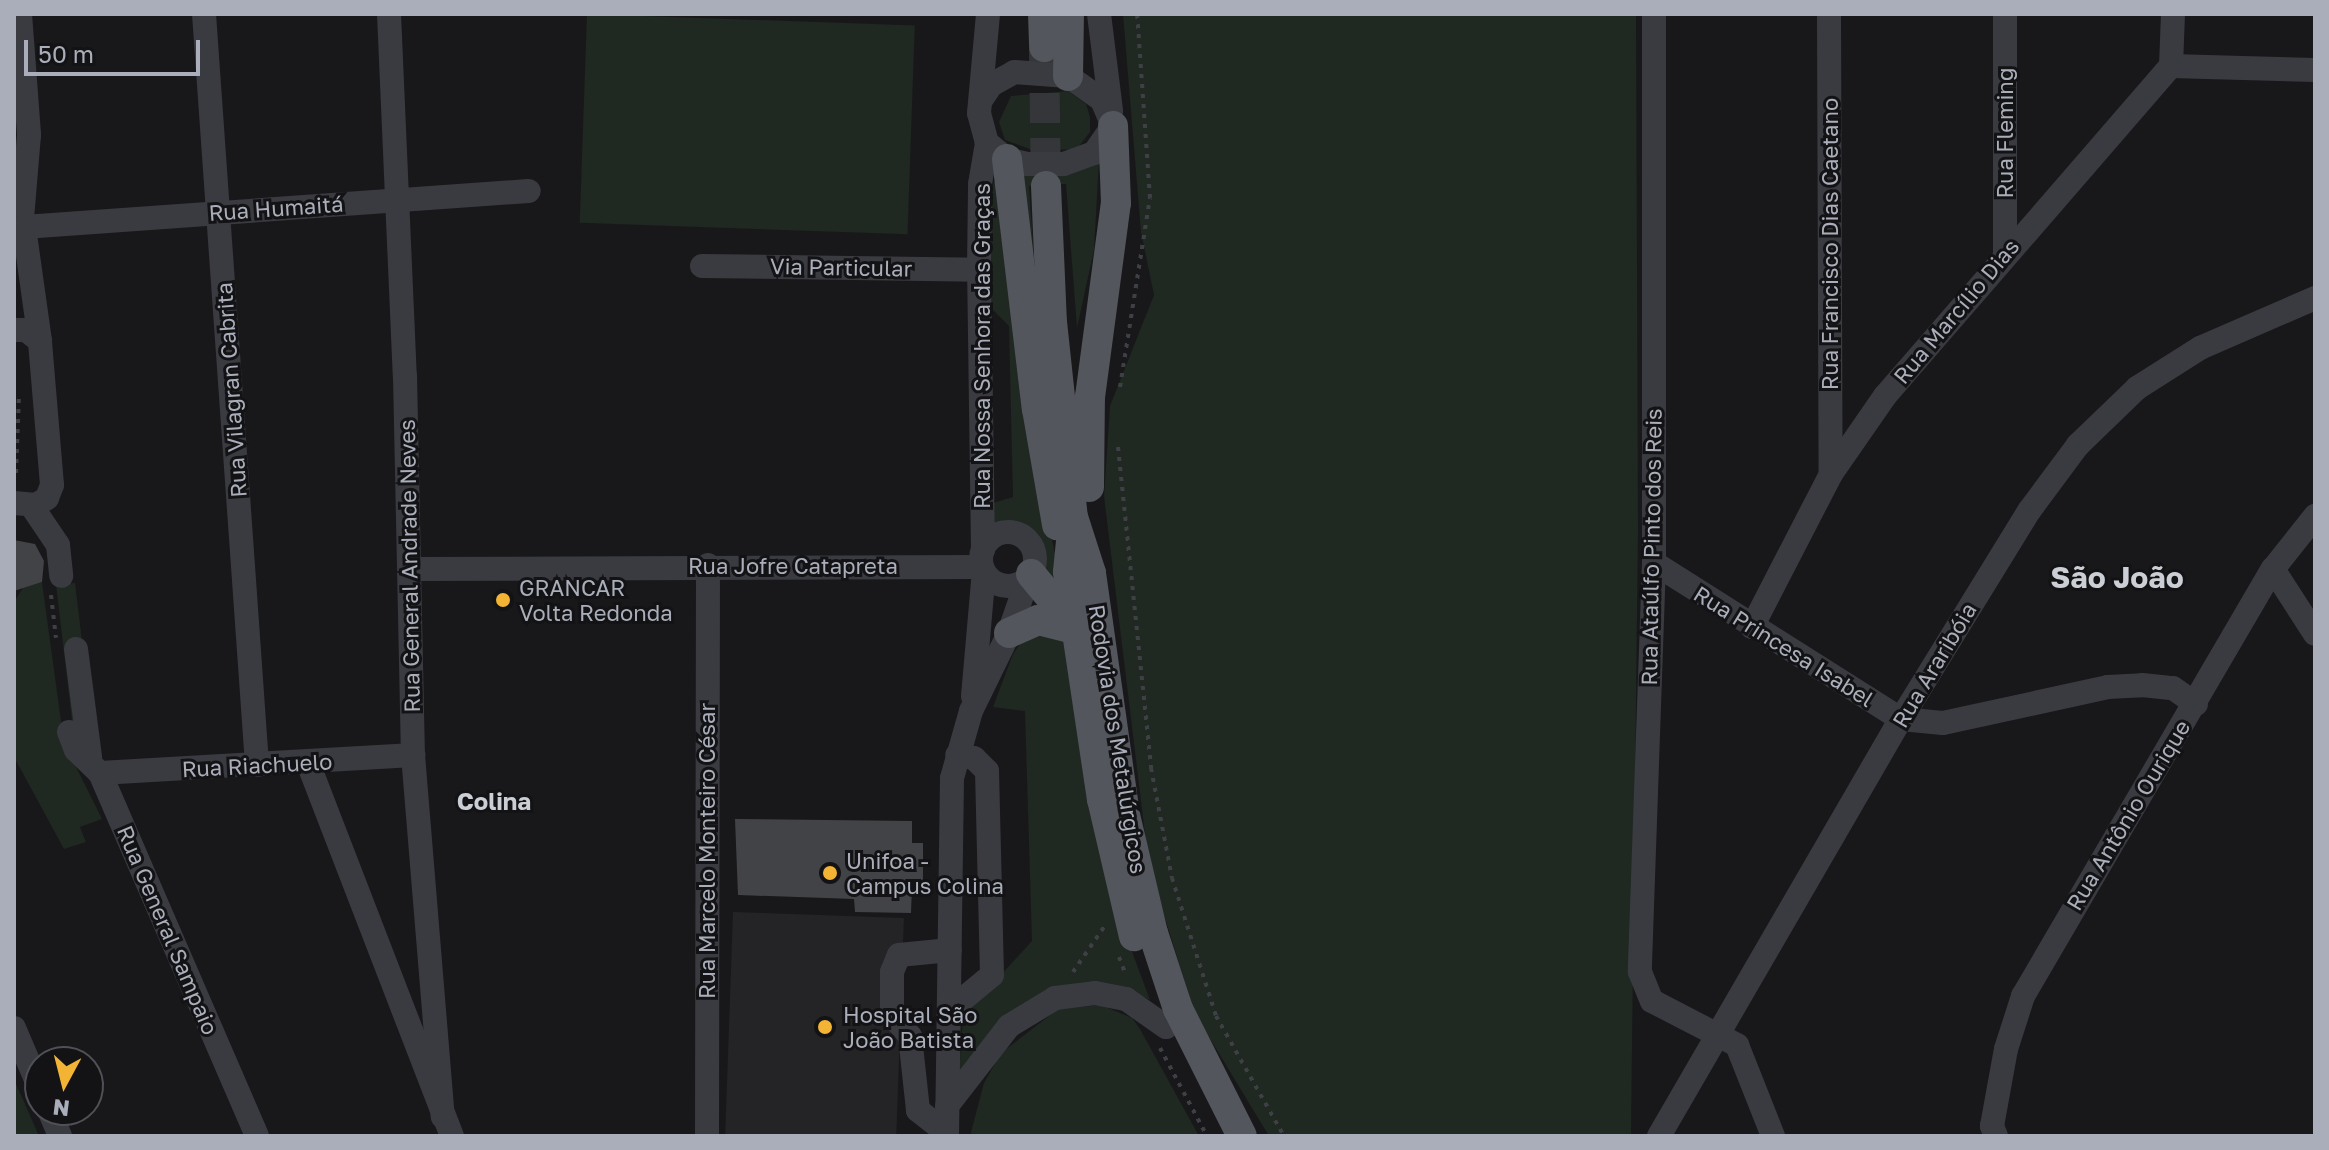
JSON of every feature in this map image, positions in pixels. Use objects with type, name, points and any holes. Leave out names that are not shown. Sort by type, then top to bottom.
[{"type":"main road","points":[[1043,14],[1044,47]]},
{"type":"main road","points":[[1069,14],[1073,78]]},
{"type":"main road","points":[[1080,576],[1088,423],[1116,203],[1112,119]]},
{"type":"main road","points":[[997,151],[1038,421],[1080,576]]},
{"type":"main road","name":"Rodovia dos Metalúrgicos","points":[[1046,186],[1052,322],[1080,576],[1125,815],[1153,933],[1192,1043],[1242,1136]]},
{"type":"main road","points":[[1029,576],[1078,630]]},
{"type":"main road","name":"Rodovia dos Metalúrgicos","points":[[1080,576],[1078,630],[1120,890],[1166,1027],[1223,1136]]},
{"type":"main road","points":[[1009,633],[1038,620],[1078,630]]},
{"type":"street","points":[[14,275],[24,227],[29,135],[20,14]]},
{"type":"street","name":"Rua Vilagran Cabrita","points":[[204,14],[257,765]]},
{"type":"street","name":"Rua General Andrade Neves","points":[[389,14],[399,200],[411,569],[413,755],[448,1126]]},
{"type":"street","points":[[988,14],[981,100],[997,151],[1038,166],[1080,159],[1106,143],[1112,119],[1099,20]]},
{"type":"street","name":"Rua Ataúlfo Pinto dos Reis","points":[[1654,14],[1654,563],[1640,972],[1652,1001],[1721,1034]]},
{"type":"street","name":"Rua Francisco Dias Caetano","points":[[1829,14],[1831,474]]},
{"type":"street","name":"Rua Fleming","points":[[2005,14],[2005,253]]},
{"type":"street","points":[[2173,14],[2171,66],[2315,70]]},
{"type":"street","points":[[1073,78],[1099,20]]},
{"type":"street","name":"Rua Marcílio Dias","points":[[1752,627],[1831,474],[1885,396],[2005,253],[2171,66]]},
{"type":"street","points":[[981,100],[991,85],[1014,72],[1073,78],[1112,119]]},
{"type":"street","name":"Rua Nossa Senhora das Graças","points":[[971,711],[983,563],[980,184],[997,151]]},
{"type":"street","name":"Rua Humaitá","points":[[24,227],[529,191]]},
{"type":"street","points":[[24,227],[40,341],[52,479],[31,502],[58,545],[61,576]]},
{"type":"street","name":"Via Particular","points":[[702,266],[979,270]]},
{"type":"street","name":"Rua Araribóia","points":[[1659,1136],[1721,1034],[1901,719],[2029,511],[2078,445],[2137,388],[2200,348],[2315,298]]},
{"type":"street","points":[[14,330],[26,330],[40,341]]},
{"type":"street","name":"Rua Antônio Ourique","points":[[1992,1133],[2023,996],[2273,569],[2315,516]]},
{"type":"street","points":[[994,536],[1020,536],[1033,548],[1029,576],[1002,585],[983,563],[994,536]]},
{"type":"street","name":"Rua Jofre Catapreta","points":[[411,569],[983,563]]},
{"type":"street","name":"Rua Princesa Isabel","points":[[1654,563],[1901,719],[1943,723],[2108,687],[2142,685],[2173,688],[2196,704]]},
{"type":"street","name":"Rua Marcelo Monteiro César","points":[[707,1136],[708,565]]},
{"type":"street","points":[[2273,569],[2315,634]]},
{"type":"street","name":"Rua Nossa Senhora das Graças","points":[[947,1134],[951,1009],[948,805],[957,755],[971,711],[1009,633],[1029,576]]},
{"type":"street","points":[[76,649],[97,770]]},
{"type":"street","name":"Rua General Sampaio","points":[[69,732],[76,750],[97,770],[257,1136]]},
{"type":"street","name":"Rua Riachuelo","points":[[97,770],[308,763],[413,755]]},
{"type":"street","points":[[951,1009],[992,975],[987,771],[974,758],[957,755]]},
{"type":"street","name":"Rua General Andrade Neves","points":[[308,763],[448,1126]]},
{"type":"street","points":[[947,1134],[918,1110],[910,1036],[892,1015],[892,972],[899,955],[950,950]]},
{"type":"street","points":[[947,1106],[1009,1026],[1055,998],[1095,993],[1126,999],[1166,1027]]},
{"type":"street","points":[[14,1028],[24,1051]]},
{"type":"street","points":[[1721,1034],[1737,1045],[1749,1067],[1773,1136]]},
{"type":"path","points":[[1119,394],[1144,261],[1150,198],[1137,14]]},
{"type":"path","points":[[19,390],[15,473],[23,478]]},
{"type":"path","points":[[1118,444],[1151,768],[1172,878],[1216,1016],[1284,1136]]},
{"type":"path","points":[[1055,998],[1108,921]]},
{"type":"shaded area","points":[[587,14],[915,25],[908,234],[580,223]]},
{"type":"shaded area","points":[[1123,14],[1636,14],[1638,530],[1631,1136],[1269,1136],[1195,1014],[1149,867],[1104,496],[1110,406],[1154,295],[1141,232]]},
{"type":"shaded area","points":[[1068,91],[1086,104],[1090,117],[1090,132],[1077,149],[1035,151],[1005,140],[999,122],[1011,96]]},
{"type":"shaded area","points":[[1099,161],[1094,250],[1077,328],[1066,184],[1029,186],[1041,360],[1016,174]]},
{"type":"shaded area","points":[[997,174],[1048,523],[1065,597],[1042,579],[1038,545],[1027,532],[1015,527],[992,530],[990,504],[1013,497],[1009,326],[992,309],[990,193]]},
{"type":"shaded area","points":[[42,582],[64,743],[102,819],[80,827],[86,842],[64,849],[14,757],[14,602],[23,588]]},
{"type":"shaded area","points":[[75,583],[82,641],[73,729],[56,584]]},
{"type":"shaded area","points":[[1029,631],[1066,636],[1120,919],[1150,1000],[1136,993],[1069,987],[959,1075],[963,1016],[1032,941],[1025,711],[993,707],[1013,654]]},
{"type":"shaded area","name":"Hospital São João Batista","points":[[733,912],[904,918],[896,1136],[725,1136]]},
{"type":"shaded area","points":[[1101,1005],[1132,1018],[1199,1136],[970,1136],[984,1083],[1001,1053],[1058,1009]]},
{"type":"shaded area","points":[[14,1079],[24,1102],[24,1126],[35,1126],[39,1136],[14,1136]]},
{"type":"building","points":[[14,540],[35,544],[44,561],[42,582],[14,591]]},
{"type":"building","name":"Unifoa - Campus Colina","points":[[735,819],[912,821],[912,843],[923,843],[923,886],[912,886],[911,913],[855,912],[854,899],[738,895]]},
{"type":"tunnel","points":[[1044,48],[1046,186]]},
{"type":"place","name":"GRANCAR Volta Redonda","points":[[503,600]]},
{"type":"place","name":"Unifoa - Campus Colina","points":[[830,873]]},
{"type":"place","name":"Hospital São João Batista","points":[[825,1027]]},
{"type":"district","name":"São João","points":[[2117,577]]},
{"type":"district","name":"Colina","points":[[494,801]]}]
